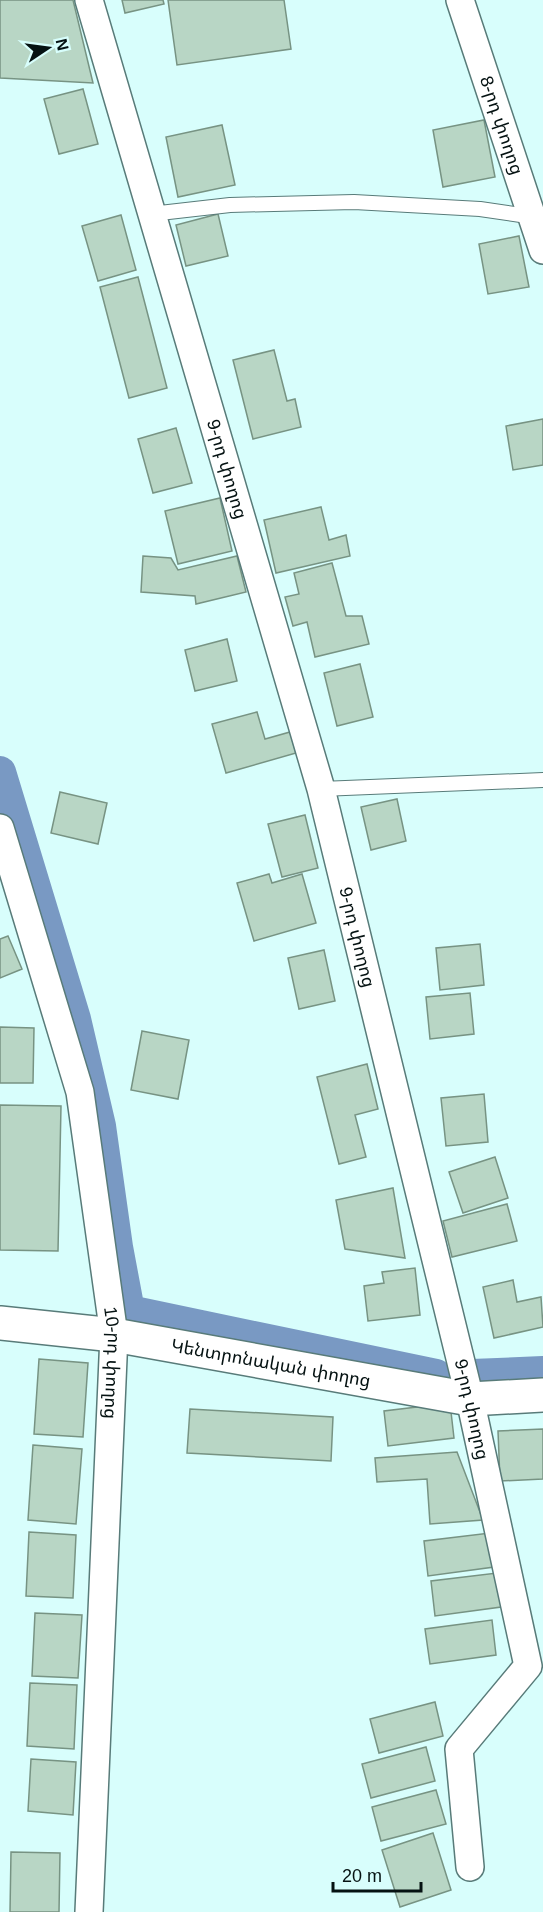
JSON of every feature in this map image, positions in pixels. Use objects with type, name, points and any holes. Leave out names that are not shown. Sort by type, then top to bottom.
[{"type":"main road","name":"Կենտրոնական փողոց","points":[[0,1323],[114,1335],[471,1399],[543,1395]]},
{"type":"street","name":"9-րդ փողոց","points":[[89,0],[321,789],[536,1670],[459,1749],[470,1867]]},
{"type":"street","name":"8-րդ փողոց","points":[[460,0],[538,217],[543,249]]},
{"type":"street","name":"10-րդ փողոց","points":[[0,828],[80,1092],[114,1335],[89,1912]]},
{"type":"lane","points":[[151,214],[230,205],[354,201],[480,209],[538,217]]},
{"type":"lane","points":[[321,789],[543,780]]},
{"type":"building","points":[[0,0],[73,0],[93,83],[0,78]]},
{"type":"building","points":[[122,0],[163,0],[164,4],[125,13]]},
{"type":"building","points":[[168,0],[284,0],[291,49],[177,65]]},
{"type":"building","points":[[83,89],[98,144],[59,154],[44,99]]},
{"type":"building","points":[[484,120],[495,177],[443,187],[433,130]]},
{"type":"building","points":[[222,125],[235,185],[178,197],[166,137]]},
{"type":"building","points":[[218,214],[228,256],[186,266],[176,225]]},
{"type":"building","points":[[121,215],[136,270],[98,281],[82,226]]},
{"type":"building","points":[[519,236],[529,287],[488,294],[479,244]]},
{"type":"building","points":[[138,277],[167,388],[129,398],[100,287]]},
{"type":"building","points":[[274,350],[287,401],[295,399],[301,427],[253,439],[233,360]]},
{"type":"building","points":[[543,419],[543,465],[513,470],[506,426]]},
{"type":"building","points":[[176,428],[192,483],[153,493],[138,439]]},
{"type":"building","points":[[220,498],[232,551],[178,564],[165,511]]},
{"type":"building","points":[[321,507],[329,540],[346,535],[350,556],[276,573],[264,520]]},
{"type":"building","points":[[143,556],[171,558],[178,570],[237,556],[246,592],[196,604],[195,596],[141,592]]},
{"type":"building","points":[[332,563],[346,616],[362,616],[369,644],[315,657],[307,622],[293,626],[285,597],[299,594],[294,573]]},
{"type":"building","points":[[227,639],[237,681],[195,691],[185,650]]},
{"type":"building","points":[[360,664],[373,717],[337,726],[324,673]]},
{"type":"building","points":[[257,712],[265,739],[290,732],[296,753],[226,773],[212,724]]},
{"type":"building","points":[[60,792],[107,803],[98,844],[51,833]]},
{"type":"building","points":[[397,799],[406,841],[371,850],[361,807]]},
{"type":"building","points":[[305,815],[318,868],[282,877],[268,824]]},
{"type":"building","points":[[269,874],[272,883],[302,874],[316,923],[254,941],[237,883]]},
{"type":"building","points":[[8,936],[22,969],[0,978],[0,939]]},
{"type":"building","points":[[480,944],[484,985],[440,990],[436,948]]},
{"type":"building","points":[[324,950],[335,1001],[299,1009],[288,958]]},
{"type":"building","points":[[470,993],[474,1034],[430,1039],[426,997]]},
{"type":"building","points":[[0,1027],[34,1028],[33,1083],[0,1083]]},
{"type":"building","points":[[142,1031],[189,1040],[178,1099],[131,1090]]},
{"type":"building","points":[[367,1064],[378,1109],[355,1115],[366,1157],[339,1164],[317,1077]]},
{"type":"building","points":[[484,1094],[488,1142],[446,1146],[441,1098]]},
{"type":"building","points":[[0,1105],[61,1106],[58,1251],[0,1250]]},
{"type":"building","points":[[495,1157],[508,1198],[463,1213],[449,1172]]},
{"type":"building","points":[[393,1188],[405,1258],[345,1249],[336,1200]]},
{"type":"building","points":[[507,1204],[517,1241],[452,1257],[443,1221]]},
{"type":"building","points":[[415,1268],[420,1315],[368,1321],[364,1286],[384,1283],[382,1272]]},
{"type":"building","points":[[513,1280],[517,1302],[541,1297],[543,1327],[494,1338],[483,1287]]},
{"type":"building","points":[[39,1359],[88,1363],[83,1437],[34,1434]]},
{"type":"building","points":[[450,1403],[454,1438],[388,1446],[384,1411]]},
{"type":"building","points":[[190,1409],[333,1417],[331,1461],[187,1453]]},
{"type":"building","points":[[543,1429],[543,1479],[500,1481],[498,1431]]},
{"type":"building","points":[[33,1445],[82,1449],[76,1524],[28,1520]]},
{"type":"building","points":[[457,1452],[483,1520],[430,1524],[427,1479],[377,1482],[375,1458]]},
{"type":"building","points":[[29,1532],[76,1535],[73,1598],[26,1596]]},
{"type":"building","points":[[490,1533],[494,1567],[428,1576],[424,1541]]},
{"type":"building","points":[[497,1573],[501,1607],[435,1616],[431,1581]]},
{"type":"building","points":[[35,1613],[82,1615],[78,1678],[32,1676]]},
{"type":"building","points":[[492,1620],[496,1655],[430,1664],[425,1629]]},
{"type":"building","points":[[30,1683],[77,1685],[74,1749],[27,1746]]},
{"type":"building","points":[[435,1702],[443,1736],[379,1753],[370,1719]]},
{"type":"building","points":[[426,1747],[435,1781],[371,1798],[362,1764]]},
{"type":"building","points":[[31,1759],[76,1762],[73,1815],[28,1811]]},
{"type":"building","points":[[436,1790],[446,1824],[381,1841],[372,1807]]},
{"type":"building","points":[[433,1833],[451,1890],[400,1907],[382,1850]]},
{"type":"building","points":[[11,1852],[60,1853],[59,1912],[10,1912]]},
{"type":"waterway","points":[[0,772],[75,1019],[100,1126],[117,1247],[129,1311],[436,1375]]},
{"type":"waterway","points":[[472,1375],[543,1372]]}]
